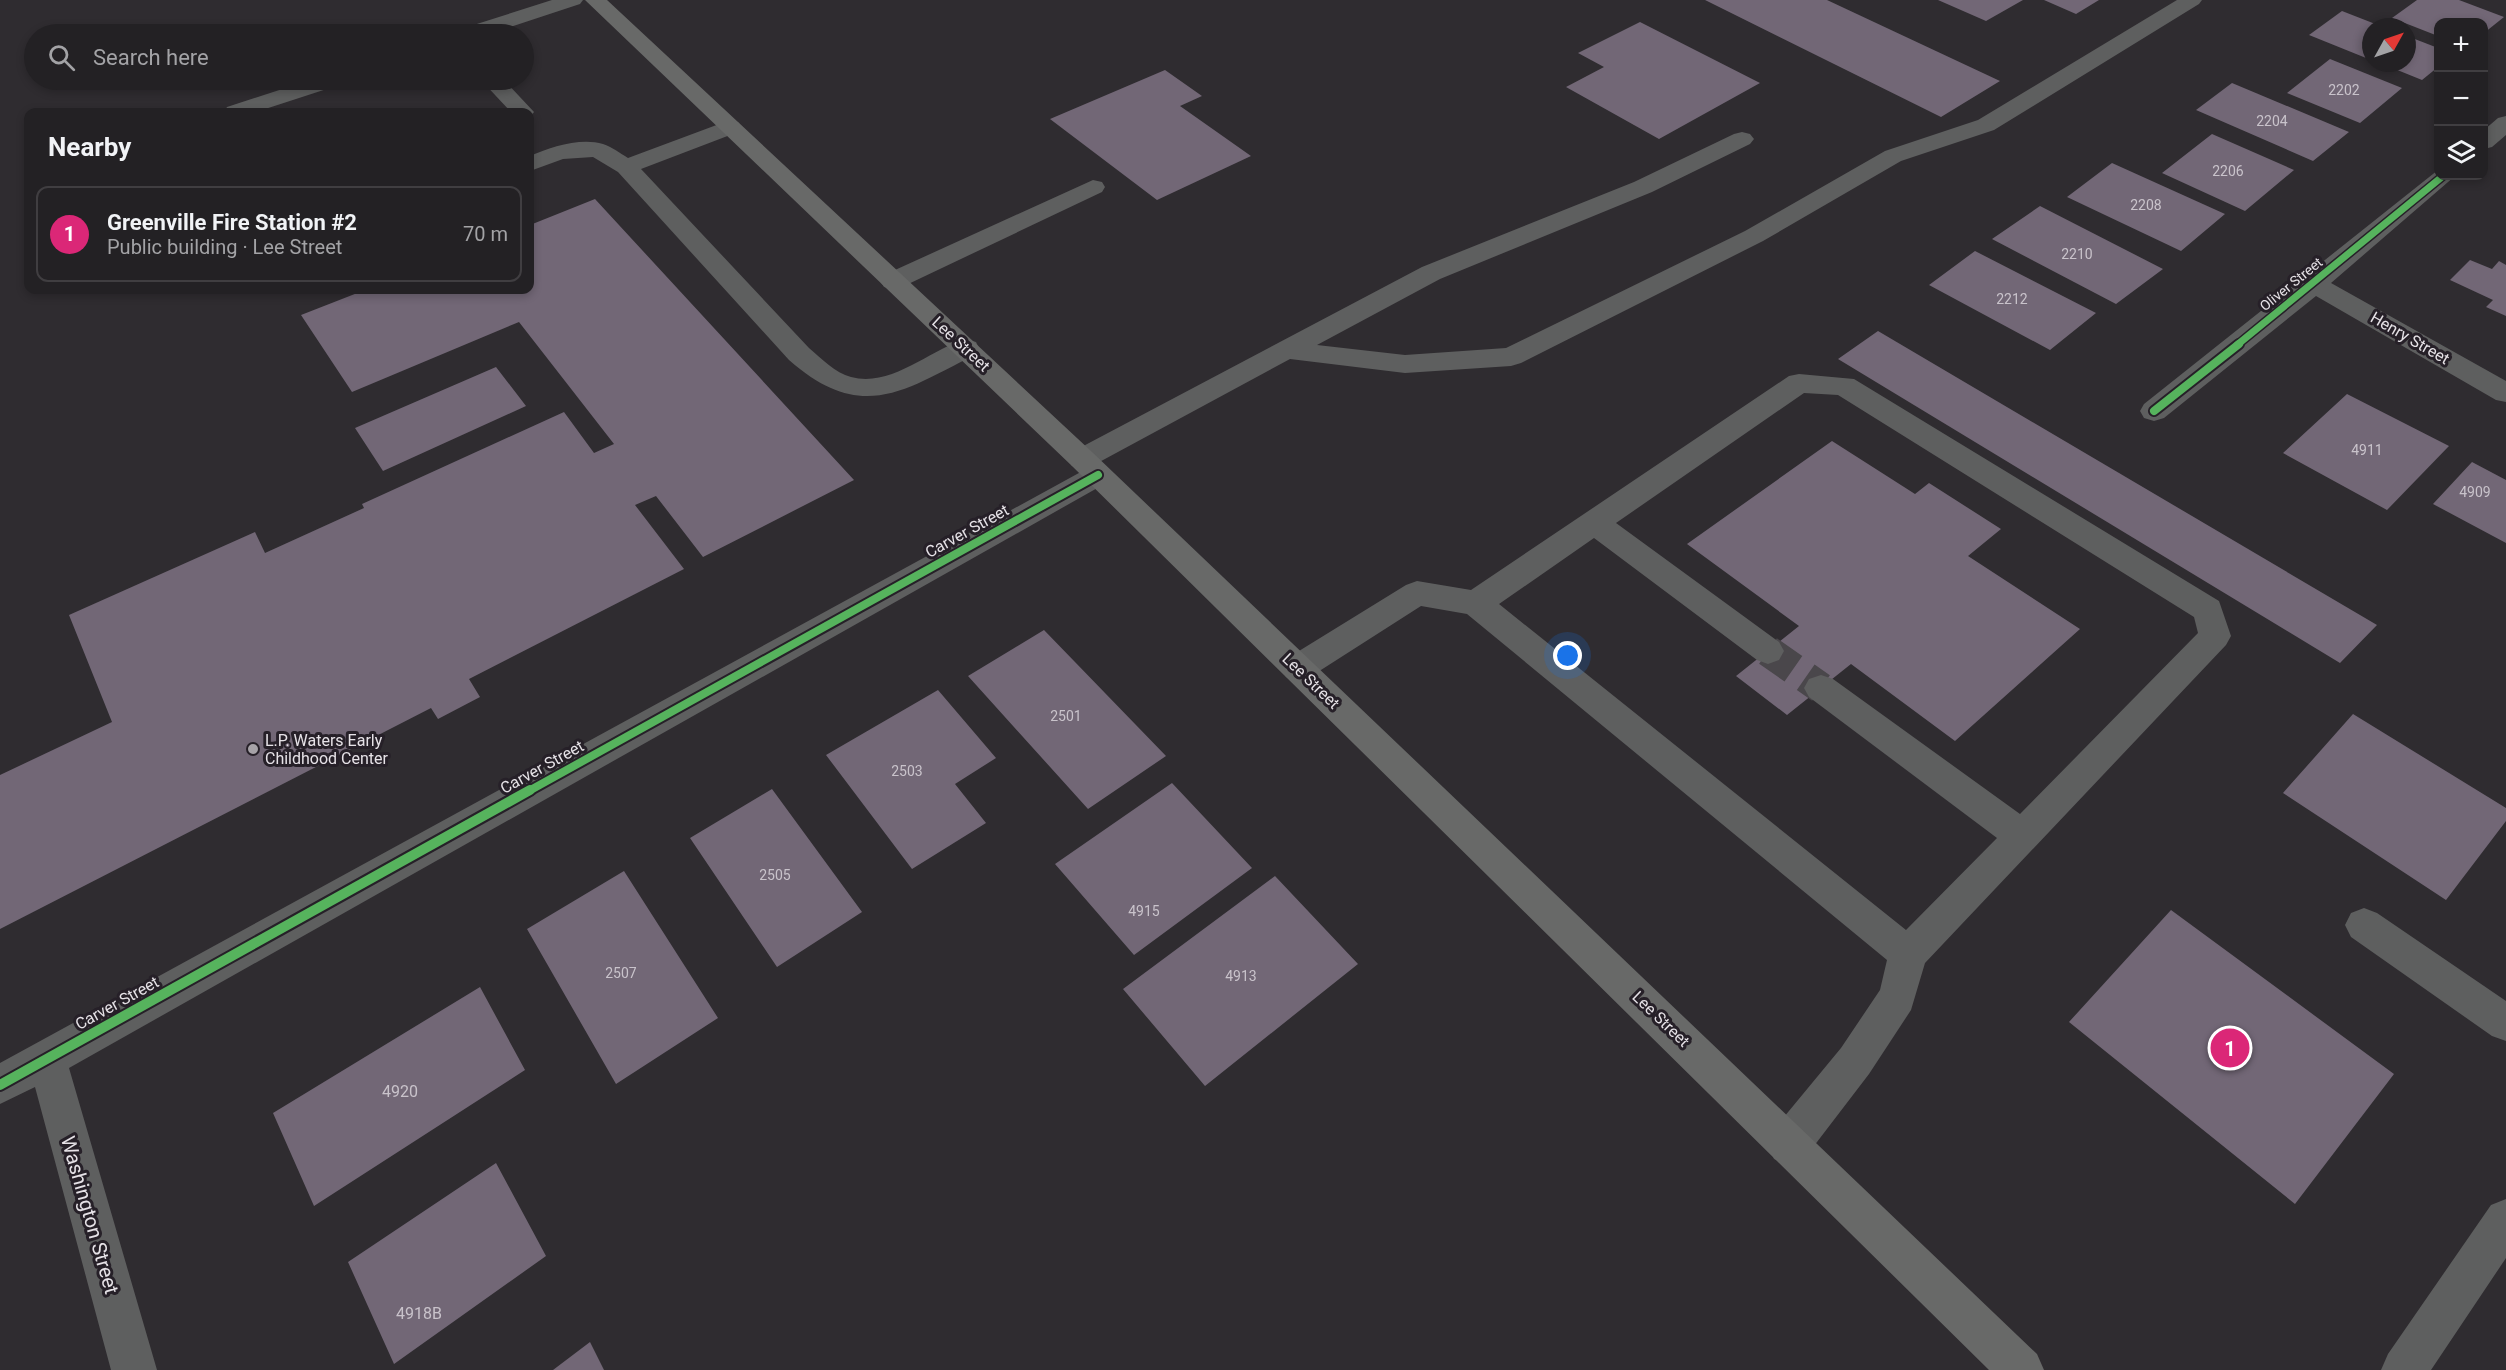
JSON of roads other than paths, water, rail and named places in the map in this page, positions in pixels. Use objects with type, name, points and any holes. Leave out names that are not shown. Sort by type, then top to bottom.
[{"type":"main road","name":"Lee Street","points":[[595,0],[1090,467],[2021,1370]]},
{"type":"street","points":[[500,24],[573,0]]},
{"type":"street","points":[[1285,350],[1405,364],[1511,357],[1754,236],[1893,156],[1986,125],[2050,84],[2192,0]]},
{"type":"street","points":[[247,108],[301,90]]},
{"type":"street","points":[[501,90],[518,108]]},
{"type":"street","points":[[2488,139],[2506,123]]},
{"type":"street","points":[[626,166],[730,127]]},
{"type":"street","points":[[534,149],[539,130],[597,150],[626,166],[799,354],[824,374],[850,387],[876,387],[902,379],[966,348]]},
{"type":"street","name":"Carver Street","points":[[0,1085],[1090,467],[1285,350],[1431,273],[1643,188],[1742,139]]},
{"type":"street","name":"Oliver Street","points":[[2154,411],[2314,284],[2438,180]]},
{"type":"street","points":[[893,281],[1092,187]]},
{"type":"street","name":"Henry Street","points":[[2314,284],[2506,393]]},
{"type":"street","points":[[1476,603],[1799,383],[1844,386],[2208,610],[2215,636],[1908,954],[1897,997],[1855,1061],[1789,1144]]},
{"type":"street","points":[[1594,522],[1768,651]]},
{"type":"street","points":[[1298,668],[1417,593],[1476,603],[1908,954]]},
{"type":"street","points":[[1821,688],[2022,836]]},
{"type":"street","points":[[2364,925],[2506,1023]]},
{"type":"street","name":"Washington Street","points":[[46,1059],[134,1370]]},
{"type":"street","points":[[2404,1370],[2506,1220]]},
{"type":"tunnel","points":[[1768,651],[1821,688]]},
{"type":"place","name":"L.P. Waters Early Childhood Center","points":[[253,749]]},
{"type":"place","name":"Greenville Fire Station #2","points":[[2230,1048]]}]
